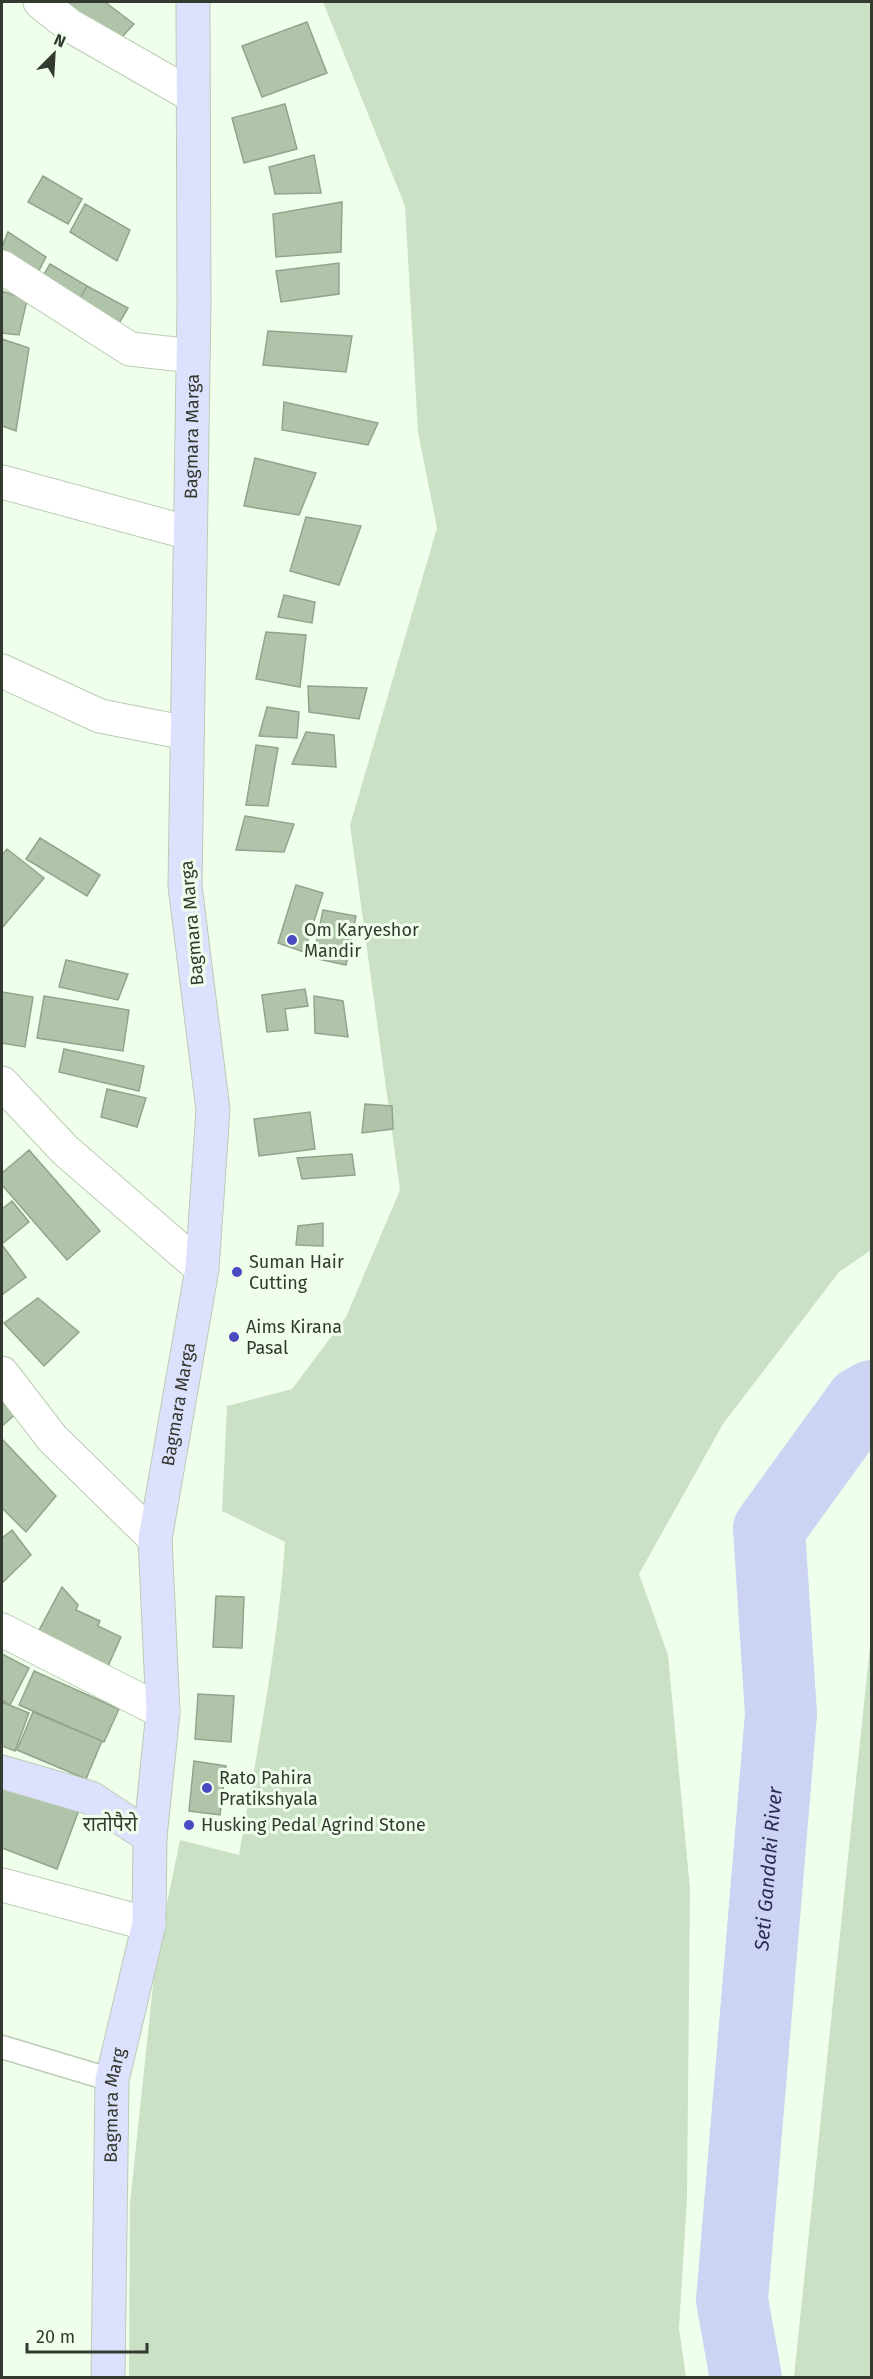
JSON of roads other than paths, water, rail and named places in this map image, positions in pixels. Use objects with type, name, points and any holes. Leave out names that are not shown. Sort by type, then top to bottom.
[{"type":"main road","name":"Bagmara Marga","points":[[150,1837],[164,1712],[155,1539],[202,1269],[213,1110],[185,886],[193,356],[193,2]]},
{"type":"main road","points":[[2,1772],[91,1798],[150,1837]]},
{"type":"main road","name":"Bagmara Marg","points":[[108,2378],[112,2080],[149,1924],[150,1837]]},
{"type":"street","points":[[40,2],[69,25],[193,96]]},
{"type":"street","points":[[2,267],[130,349],[193,356]]},
{"type":"street","points":[[2,482],[190,533]]},
{"type":"street","points":[[2,671],[100,716],[187,733]]},
{"type":"street","points":[[2,1083],[65,1150],[202,1269]]},
{"type":"street","points":[[2,1373],[52,1438],[155,1539]]},
{"type":"street","points":[[2,1630],[164,1712]]},
{"type":"street","points":[[2,1885],[149,1924]]},
{"type":"lane","points":[[2,2047],[112,2080]]},
{"type":"waterway","name":"Seti Gandaki River","points":[[746,2378],[732,2300],[781,1714],[769,1529],[861,1402],[872,1396]]},
{"type":"place","name":"Om Karyeshor Mandir","points":[[292,940]]},
{"type":"place","name":"Suman Hair Cutting","points":[[237,1272]]},
{"type":"place","name":"Aims Kirana Pasal","points":[[234,1337]]},
{"type":"place","name":"Rato Pahira Pratikshyala","points":[[207,1788]]},
{"type":"place","name":"Husking Pedal Agrind Stone","points":[[189,1825]]},
{"type":"district","name":"रातोपैरो","points":[[110,1824]]}]
